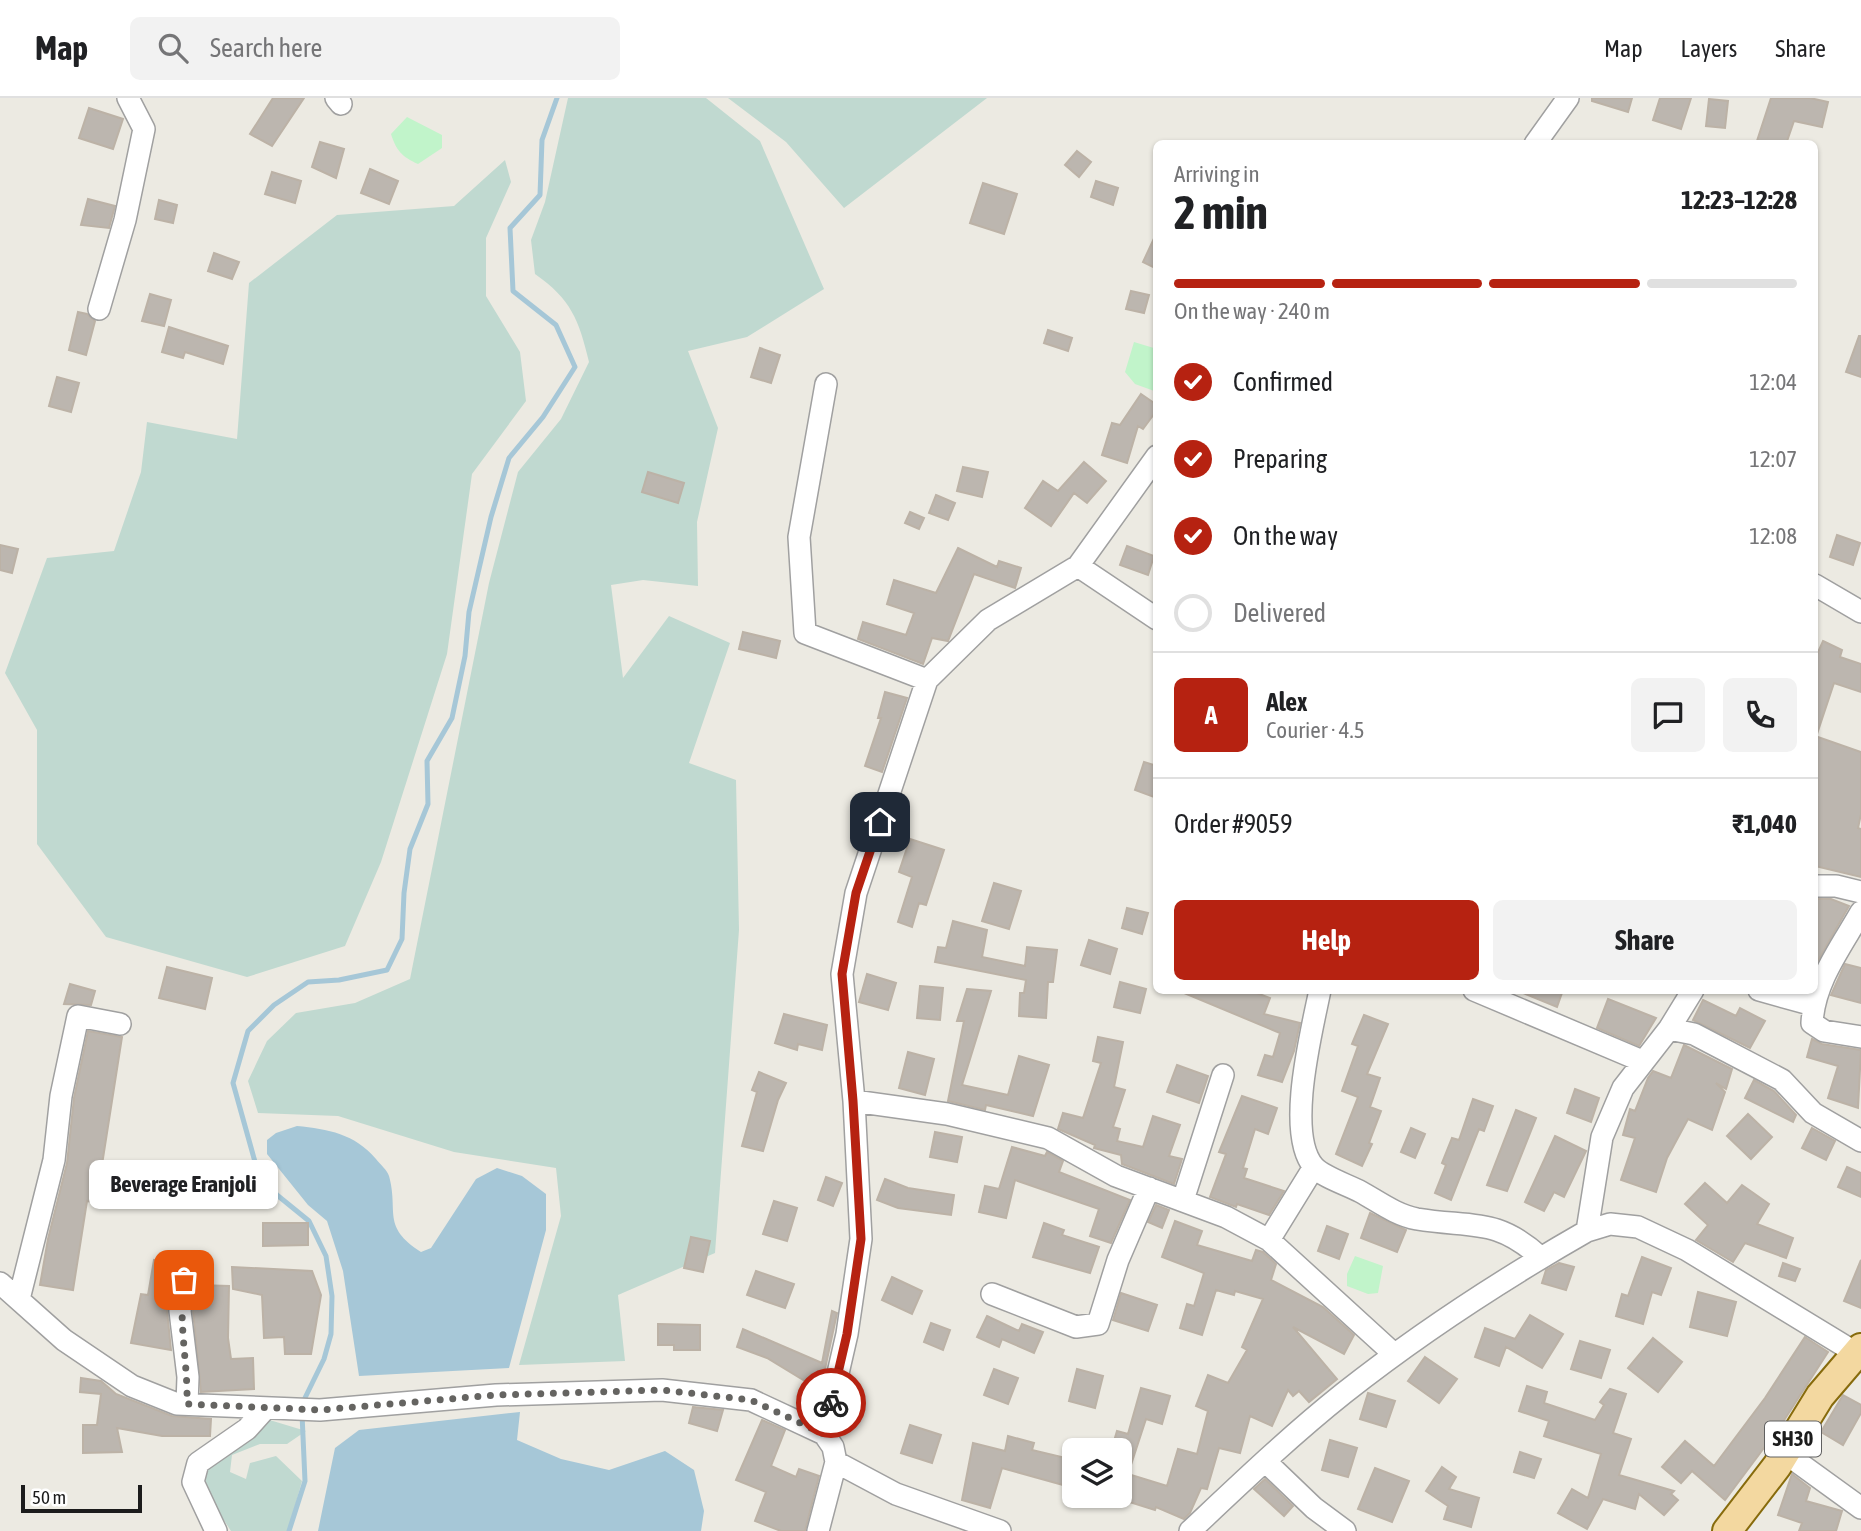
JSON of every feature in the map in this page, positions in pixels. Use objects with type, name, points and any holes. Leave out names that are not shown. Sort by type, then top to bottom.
[{"type":"main road","name":"SH30","points":[[1727,1531],[1784,1453],[1819,1396],[1859,1350]]},
{"type":"street","points":[[99,309],[125,220],[144,129],[128,98]]},
{"type":"street","points":[[1538,140],[1569,98]]},
{"type":"street","points":[[826,384],[799,537],[805,633],[927,680]]},
{"type":"street","points":[[824,1434],[847,1334],[861,1239],[842,974],[856,893],[927,680],[988,620],[1078,566],[1153,462]]},
{"type":"street","points":[[1078,566],[1153,616]]},
{"type":"street","points":[[1818,586],[1861,612]]},
{"type":"street","points":[[1818,886],[1836,886],[1861,892]]},
{"type":"street","points":[[1818,991],[1861,912]]},
{"type":"street","points":[[1319,994],[1298,1109],[1304,1143],[1314,1167],[1392,1211],[1416,1219],[1469,1222],[1493,1228],[1511,1234],[1540,1257]]},
{"type":"street","points":[[1483,994],[1642,1061]]},
{"type":"street","points":[[1587,1231],[1602,1137],[1623,1087],[1669,1029],[1691,994]]},
{"type":"street","points":[[1773,994],[1813,1005]]},
{"type":"street","points":[[1817,994],[1812,1023],[1824,1031],[1861,1037]]},
{"type":"street","points":[[19,1299],[54,1160],[61,1096],[78,1016],[120,1024]]},
{"type":"street","points":[[1669,1029],[1694,1034],[1782,1080],[1814,1113],[1861,1141]]},
{"type":"street","points":[[1183,1200],[1223,1074]]},
{"type":"street","points":[[853,1101],[947,1114],[1048,1138],[1115,1176],[1183,1200],[1269,1240],[1394,1354]]},
{"type":"street","points":[[1269,1240],[1314,1167]]},
{"type":"street","points":[[992,1294],[1076,1326],[1098,1324],[1118,1260],[1149,1188]]},
{"type":"street","points":[[1190,1531],[1265,1461],[1394,1354],[1540,1257],[1587,1231],[1610,1224],[1638,1227],[1687,1250],[1859,1350]]},
{"type":"street","points":[[186,1262],[180,1311],[188,1377],[187,1404]]},
{"type":"street","points":[[0,1283],[64,1340],[132,1386],[177,1404],[320,1410],[496,1395],[662,1390],[751,1400],[824,1434],[832,1447],[836,1462],[818,1531]]},
{"type":"street","points":[[216,1531],[193,1482],[198,1463],[247,1429],[269,1409]]},
{"type":"street","points":[[1784,1453],[1861,1508]]},
{"type":"street","points":[[1265,1461],[1314,1508],[1345,1531]]},
{"type":"street","points":[[836,1462],[896,1494],[1000,1531]]},
{"type":"shaded area","points":[[568,98],[706,98],[760,141],[824,289],[747,337],[688,351],[718,428],[697,522],[698,586],[643,580],[611,585],[623,678],[669,616],[730,643],[689,763],[736,780],[739,930],[715,1253],[618,1295],[625,1361],[519,1365],[561,1216],[556,1168],[454,1152],[338,1116],[258,1113],[248,1081],[267,1041],[296,1013],[355,1003],[410,979],[489,583],[518,472],[561,419],[589,362],[572,312],[557,292],[535,274],[531,240],[545,202]]},
{"type":"shaded area","points":[[728,98],[987,98],[844,208],[786,142]]},
{"type":"shaded area","points":[[505,160],[511,182],[486,238],[486,296],[520,352],[526,401],[472,474],[447,654],[381,862],[345,946],[247,977],[106,937],[37,844],[37,730],[5,673],[47,558],[114,551],[141,472],[147,422],[237,439],[249,283],[337,215],[454,206]]},
{"type":"shaded area","points":[[297,1126],[340,1134],[368,1151],[389,1176],[396,1226],[409,1243],[421,1252],[431,1248],[476,1179],[497,1168],[522,1176],[546,1194],[546,1230],[509,1368],[359,1376],[343,1271],[327,1221],[308,1205],[267,1154],[267,1140],[276,1133]]},
{"type":"shaded area","points":[[520,1412],[517,1440],[561,1459],[609,1470],[665,1451],[694,1470],[704,1511],[701,1531],[318,1531],[335,1448],[359,1430]]},
{"type":"shaded area","points":[[263,1418],[306,1431],[287,1444],[260,1444],[232,1455],[230,1472],[246,1479],[250,1463],[276,1456],[302,1481],[288,1531],[231,1531],[212,1502],[196,1451]]},
{"type":"green space","points":[[407,117],[442,135],[442,148],[418,164],[400,152],[391,134]]},
{"type":"green space","points":[[1134,342],[1153,348],[1153,391],[1135,384],[1125,372]]},
{"type":"green space","points":[[1355,1256],[1383,1266],[1378,1293],[1368,1294],[1347,1286],[1347,1274]]},
{"type":"building","points":[[273,98],[304,98],[272,146],[250,134]]},
{"type":"building","points":[[1592,98],[1632,98],[1628,112],[1592,101]]},
{"type":"building","points":[[1660,98],[1691,98],[1681,129],[1653,120]]},
{"type":"building","points":[[1771,98],[1810,98],[1828,102],[1822,127],[1794,121],[1787,140],[1757,140]]},
{"type":"building","points":[[1709,99],[1728,101],[1725,128],[1706,126]]},
{"type":"building","points":[[89,108],[123,119],[113,149],[79,138]]},
{"type":"building","points":[[320,142],[344,149],[336,178],[312,167]]},
{"type":"building","points":[[1077,151],[1091,162],[1079,177],[1065,165]]},
{"type":"building","points":[[370,169],[398,181],[389,204],[361,193]]},
{"type":"building","points":[[272,172],[301,181],[295,203],[265,194]]},
{"type":"building","points":[[1096,181],[1118,188],[1113,205],[1091,197]]},
{"type":"building","points":[[983,183],[1017,194],[1004,234],[970,223]]},
{"type":"building","points":[[88,199],[115,206],[109,228],[81,225]]},
{"type":"building","points":[[159,200],[177,205],[173,223],[155,219]]},
{"type":"building","points":[[1153,241],[1153,267],[1143,262]]},
{"type":"building","points":[[214,253],[239,262],[232,279],[208,271]]},
{"type":"building","points":[[1131,291],[1149,295],[1144,313],[1126,309]]},
{"type":"building","points":[[150,294],[171,300],[164,326],[142,321]]},
{"type":"building","points":[[78,312],[87,314],[95,321],[86,355],[69,350]]},
{"type":"building","points":[[169,327],[228,346],[223,364],[185,352],[183,358],[162,352]]},
{"type":"building","points":[[1048,330],[1072,338],[1068,351],[1044,343]]},
{"type":"building","points":[[1861,336],[1861,377],[1846,372]]},
{"type":"building","points":[[760,348],[780,355],[771,383],[751,377]]},
{"type":"building","points":[[57,377],[79,383],[71,412],[49,406]]},
{"type":"building","points":[[1141,394],[1153,402],[1153,415],[1143,429],[1138,426],[1127,463],[1102,455],[1112,423],[1120,425]]},
{"type":"building","points":[[1084,462],[1106,481],[1087,503],[1074,493],[1051,526],[1025,508],[1043,481],[1058,491]]},
{"type":"building","points":[[963,467],[988,472],[982,497],[957,491]]},
{"type":"building","points":[[648,472],[684,483],[678,503],[642,492]]},
{"type":"building","points":[[936,495],[955,503],[948,520],[929,513]]},
{"type":"building","points":[[910,512],[924,518],[919,529],[905,523]]},
{"type":"building","points":[[1837,535],[1860,543],[1853,565],[1830,557]]},
{"type":"building","points":[[0,545],[18,549],[12,573],[0,570]]},
{"type":"building","points":[[1127,546],[1153,556],[1148,575],[1120,565]]},
{"type":"building","points":[[958,548],[997,567],[999,561],[1021,568],[1015,588],[974,574],[948,641],[932,638],[923,664],[858,639],[863,622],[906,635],[914,613],[887,604],[894,580],[936,593]]},
{"type":"building","points":[[743,632],[780,641],[776,658],[739,649]]},
{"type":"building","points":[[1823,641],[1842,650],[1840,657],[1861,664],[1861,692],[1834,683],[1818,731],[1818,652]]},
{"type":"building","points":[[885,692],[907,698],[882,772],[865,766],[881,718],[878,718]]},
{"type":"building","points":[[1818,737],[1861,752],[1861,814],[1858,828],[1861,829],[1861,877],[1818,867]]},
{"type":"building","points":[[1144,762],[1153,765],[1153,797],[1135,790]]},
{"type":"building","points":[[910,839],[944,850],[926,905],[919,903],[912,927],[898,922],[912,877],[899,872]]},
{"type":"building","points":[[994,883],[1021,891],[1009,929],[982,921]]},
{"type":"building","points":[[1818,899],[1831,899],[1849,906],[1818,961]]},
{"type":"building","points":[[1127,908],[1148,913],[1142,934],[1122,928]]},
{"type":"building","points":[[953,921],[987,930],[982,957],[1025,966],[1027,947],[1057,950],[1053,982],[1048,982],[1046,1018],[1019,1016],[1020,993],[1024,993],[1026,980],[935,962],[938,947],[946,948]]},
{"type":"building","points":[[1089,940],[1117,949],[1110,974],[1081,965]]},
{"type":"building","points":[[1845,964],[1861,968],[1861,1003],[1831,995]]},
{"type":"building","points":[[167,967],[212,978],[205,1009],[159,998]]},
{"type":"building","points":[[867,974],[896,983],[888,1010],[859,1002]]},
{"type":"building","points":[[1120,982],[1146,989],[1140,1013],[1114,1007]]},
{"type":"building","points":[[70,984],[95,991],[91,1005],[64,1004]]},
{"type":"building","points":[[920,986],[943,988],[940,1020],[917,1018]]},
{"type":"building","points":[[967,989],[991,991],[962,1085],[1008,1095],[1019,1056],[1049,1065],[1033,1116],[986,1105],[985,1110],[948,1101],[964,1021],[957,1021]]},
{"type":"building","points":[[1187,994],[1260,994],[1270,998],[1264,1014],[1300,1023],[1294,1051],[1282,1082],[1258,1075],[1265,1055],[1273,1057],[1280,1033]]},
{"type":"building","points":[[1526,994],[1562,994],[1557,1007]]},
{"type":"building","points":[[1608,999],[1656,1018],[1639,1046],[1597,1028]]},
{"type":"building","points":[[1703,1000],[1736,1016],[1740,1008],[1765,1021],[1750,1048],[1693,1020]]},
{"type":"building","points":[[784,1014],[827,1025],[822,1050],[798,1044],[797,1050],[775,1043]]},
{"type":"building","points":[[1364,1015],[1388,1024],[1367,1074],[1380,1078],[1370,1107],[1381,1111],[1369,1143],[1372,1144],[1362,1166],[1336,1154],[1358,1097],[1342,1091],[1358,1046],[1352,1044]]},
{"type":"building","points":[[88,1031],[122,1037],[96,1203],[87,1201],[73,1290],[40,1285],[48,1239],[67,1163],[74,1098]]},
{"type":"building","points":[[1098,1037],[1123,1042],[1114,1087],[1125,1090],[1113,1127],[1120,1129],[1117,1141],[1143,1147],[1153,1116],[1180,1125],[1169,1156],[1182,1159],[1174,1184],[1122,1164],[1121,1155],[1094,1148],[1095,1145],[1058,1129],[1063,1113],[1083,1118],[1101,1063],[1093,1061]]},
{"type":"building","points":[[1812,1039],[1822,1044],[1861,1050],[1858,1108],[1828,1098],[1838,1066],[1807,1057]]},
{"type":"building","points":[[1684,1045],[1732,1069],[1726,1089],[1716,1083],[1725,1092],[1712,1130],[1688,1119],[1667,1158],[1656,1192],[1621,1180],[1635,1138],[1623,1135],[1630,1109],[1635,1111],[1648,1078],[1653,1071],[1671,1078]]},
{"type":"building","points":[[908,1052],[934,1059],[925,1095],[899,1088]]},
{"type":"building","points":[[1177,1065],[1208,1076],[1199,1103],[1167,1092]]},
{"type":"building","points":[[759,1072],[786,1083],[778,1100],[763,1151],[742,1146],[757,1092],[752,1090]]},
{"type":"building","points":[[1754,1080],[1774,1091],[1796,1115],[1793,1122],[1745,1098]]},
{"type":"building","points":[[1575,1089],[1599,1098],[1591,1122],[1567,1113]]},
{"type":"building","points":[[1242,1096],[1277,1108],[1268,1134],[1255,1129],[1243,1168],[1247,1169],[1244,1178],[1284,1191],[1269,1215],[1210,1197],[1226,1154],[1219,1152]]},
{"type":"building","points":[[1473,1099],[1493,1106],[1484,1131],[1479,1129],[1451,1200],[1435,1193],[1446,1165],[1442,1163],[1452,1138],[1459,1140]]},
{"type":"building","points":[[1516,1110],[1536,1118],[1507,1191],[1487,1185]]},
{"type":"building","points":[[1748,1114],[1772,1137],[1751,1159],[1727,1136]]},
{"type":"building","points":[[1411,1128],[1425,1134],[1415,1158],[1401,1152]]},
{"type":"building","points":[[1812,1128],[1835,1141],[1826,1160],[1802,1148]]},
{"type":"building","points":[[935,1132],[962,1137],[957,1162],[930,1157]]},
{"type":"building","points":[[1555,1136],[1586,1151],[1564,1197],[1554,1192],[1544,1211],[1525,1202]]},
{"type":"building","points":[[1012,1147],[1045,1156],[1047,1152],[1063,1161],[1059,1172],[1130,1200],[1111,1243],[1090,1236],[1099,1209],[1015,1180],[1006,1218],[979,1212],[985,1186],[999,1189]]},
{"type":"building","points":[[1847,1167],[1861,1173],[1861,1197],[1838,1187]]},
{"type":"building","points":[[826,1177],[842,1183],[833,1206],[818,1200]]},
{"type":"building","points":[[885,1179],[908,1188],[954,1195],[951,1215],[898,1208],[877,1200]]},
{"type":"building","points":[[1705,1183],[1727,1203],[1742,1185],[1769,1204],[1757,1224],[1793,1238],[1786,1258],[1745,1243],[1733,1262],[1696,1240],[1708,1225],[1685,1204]]},
{"type":"building","points":[[774,1201],[797,1208],[787,1241],[763,1234]]},
{"type":"building","points":[[1156,1205],[1169,1210],[1162,1228],[1148,1222]]},
{"type":"building","points":[[1370,1213],[1406,1230],[1397,1252],[1361,1238]]},
{"type":"building","points":[[1175,1221],[1202,1231],[1197,1245],[1252,1261],[1256,1250],[1263,1252],[1276,1264],[1271,1280],[1323,1307],[1354,1335],[1344,1354],[1293,1327],[1337,1379],[1309,1402],[1299,1391],[1293,1396],[1288,1390],[1272,1426],[1250,1416],[1240,1453],[1219,1448],[1207,1489],[1201,1488],[1190,1513],[1184,1519],[1156,1507],[1155,1510],[1132,1503],[1132,1475],[1167,1486],[1178,1449],[1197,1454],[1208,1411],[1196,1406],[1208,1375],[1228,1383],[1247,1350],[1242,1347],[1263,1299],[1235,1291],[1234,1295],[1216,1290],[1202,1335],[1180,1328],[1187,1304],[1194,1306],[1204,1273],[1162,1257]]},
{"type":"building","points":[[263,1223],[308,1223],[308,1245],[263,1246]]},
{"type":"building","points":[[1044,1223],[1064,1230],[1062,1235],[1099,1247],[1090,1273],[1033,1257]]},
{"type":"building","points":[[1327,1226],[1348,1234],[1339,1259],[1318,1251]]},
{"type":"building","points":[[691,1237],[710,1241],[703,1272],[684,1268]]},
{"type":"building","points":[[1642,1257],[1671,1268],[1661,1295],[1652,1292],[1643,1324],[1616,1316],[1622,1294],[1628,1296]]},
{"type":"building","points":[[154,1260],[173,1263],[167,1310],[171,1350],[131,1343],[141,1294],[148,1295]]},
{"type":"building","points":[[1861,1260],[1861,1308],[1844,1301]]},
{"type":"building","points":[[1559,1263],[1574,1267],[1566,1290],[1542,1283],[1546,1270]]},
{"type":"building","points":[[1783,1263],[1800,1269],[1795,1281],[1779,1276]]},
{"type":"building","points":[[232,1267],[312,1271],[321,1295],[311,1354],[285,1354],[284,1337],[264,1338],[262,1295],[233,1289]]},
{"type":"building","points":[[756,1271],[794,1284],[785,1308],[747,1295]]},
{"type":"building","points":[[892,1277],[922,1291],[912,1314],[882,1300]]},
{"type":"building","points":[[196,1285],[229,1286],[228,1338],[231,1359],[253,1358],[254,1389],[201,1392],[193,1311]]},
{"type":"building","points":[[1698,1292],[1736,1302],[1727,1336],[1690,1327]]},
{"type":"building","points":[[1121,1293],[1157,1305],[1148,1331],[1113,1320]]},
{"type":"building","points":[[832,1311],[837,1313],[822,1383],[805,1381],[767,1358],[737,1347],[743,1329],[822,1363]]},
{"type":"building","points":[[1530,1315],[1563,1334],[1542,1368],[1506,1347],[1499,1366],[1475,1357],[1485,1328],[1515,1339]]},
{"type":"building","points":[[987,1316],[1019,1331],[1022,1324],[1043,1332],[1034,1353],[1002,1339],[999,1347],[977,1337]]},
{"type":"building","points":[[931,1323],[950,1330],[943,1350],[924,1342]]},
{"type":"building","points":[[658,1324],[700,1325],[700,1350],[674,1350],[674,1345],[658,1345]]},
{"type":"building","points":[[1805,1337],[1828,1352],[1781,1425],[1725,1500],[1692,1471],[1681,1483],[1662,1467],[1685,1441],[1714,1466],[1765,1398]]},
{"type":"building","points":[[1653,1338],[1682,1362],[1658,1392],[1628,1368]]},
{"type":"building","points":[[1580,1341],[1610,1350],[1601,1378],[1571,1369]]},
{"type":"building","points":[[1425,1357],[1457,1379],[1439,1403],[1408,1381]]},
{"type":"building","points":[[994,1369],[1018,1378],[1008,1404],[984,1395]]},
{"type":"building","points":[[1077,1369],[1103,1376],[1095,1408],[1069,1401]]},
{"type":"building","points":[[81,1378],[101,1381],[116,1394],[172,1416],[211,1419],[210,1436],[162,1436],[117,1428],[122,1452],[83,1453],[83,1425],[97,1425],[101,1394],[80,1392]]},
{"type":"building","points":[[1527,1386],[1547,1392],[1544,1403],[1595,1420],[1604,1405],[1600,1402],[1610,1389],[1626,1394],[1613,1433],[1631,1439],[1619,1475],[1674,1491],[1671,1494],[1678,1500],[1664,1515],[1639,1494],[1635,1509],[1603,1499],[1587,1529],[1558,1513],[1572,1489],[1588,1498],[1601,1454],[1544,1436],[1549,1421],[1519,1411]]},
{"type":"building","points":[[1141,1388],[1170,1396],[1162,1424],[1146,1419],[1132,1462],[1132,1438],[1115,1438],[1117,1431],[1128,1434]]},
{"type":"building","points":[[1368,1393],[1395,1401],[1386,1427],[1360,1419]]},
{"type":"building","points":[[1843,1395],[1861,1405],[1861,1413],[1843,1445],[1821,1432]]},
{"type":"building","points":[[693,1407],[723,1410],[717,1431],[689,1423]]},
{"type":"building","points":[[762,1420],[785,1430],[771,1466],[796,1477],[799,1469],[819,1476],[805,1531],[781,1531],[755,1521],[766,1492],[736,1480]]},
{"type":"building","points":[[910,1425],[941,1435],[932,1463],[901,1453]]},
{"type":"building","points":[[1008,1436],[1034,1443],[1032,1450],[1062,1457],[1062,1485],[1002,1468],[990,1508],[962,1500],[973,1443],[1005,1451]]},
{"type":"building","points":[[1330,1440],[1357,1448],[1348,1477],[1322,1470]]},
{"type":"building","points":[[1520,1452],[1541,1459],[1534,1478],[1514,1472]]},
{"type":"building","points":[[1442,1467],[1456,1477],[1449,1489],[1479,1498],[1471,1527],[1444,1519],[1448,1506],[1426,1491]]},
{"type":"building","points":[[1375,1468],[1409,1481],[1392,1522],[1358,1509]]},
{"type":"building","points":[[1792,1474],[1810,1488],[1806,1501],[1842,1511],[1836,1531],[1799,1531],[1802,1523],[1778,1515]]},
{"type":"building","points":[[1265,1479],[1293,1506],[1284,1516],[1254,1489]]},
{"type":"waterway","points":[[302,1404],[324,1359],[331,1334],[332,1296],[326,1256],[309,1221],[277,1195],[257,1169],[233,1083],[248,1031],[274,1005],[308,982],[339,980],[387,970],[402,939],[410,849],[428,804],[427,761],[452,718],[465,656],[469,612],[491,517],[509,458],[543,417],[575,367],[556,325],[513,291],[510,228],[540,195],[542,140],[557,98]]},
{"type":"waterway","points":[[289,1531],[305,1481],[302,1414]]},
{"type":"way so far","points":[[184,1280],[180,1311],[188,1377],[187,1404],[243,1409],[320,1410],[496,1395],[662,1390],[751,1400],[824,1434],[831,1403]]},
{"type":"place","name":"Beverage Eranjoli","points":[[184,1280]]},
{"type":"route","points":[[831,1403],[847,1334],[861,1239],[842,974],[856,893],[880,822]]}]
